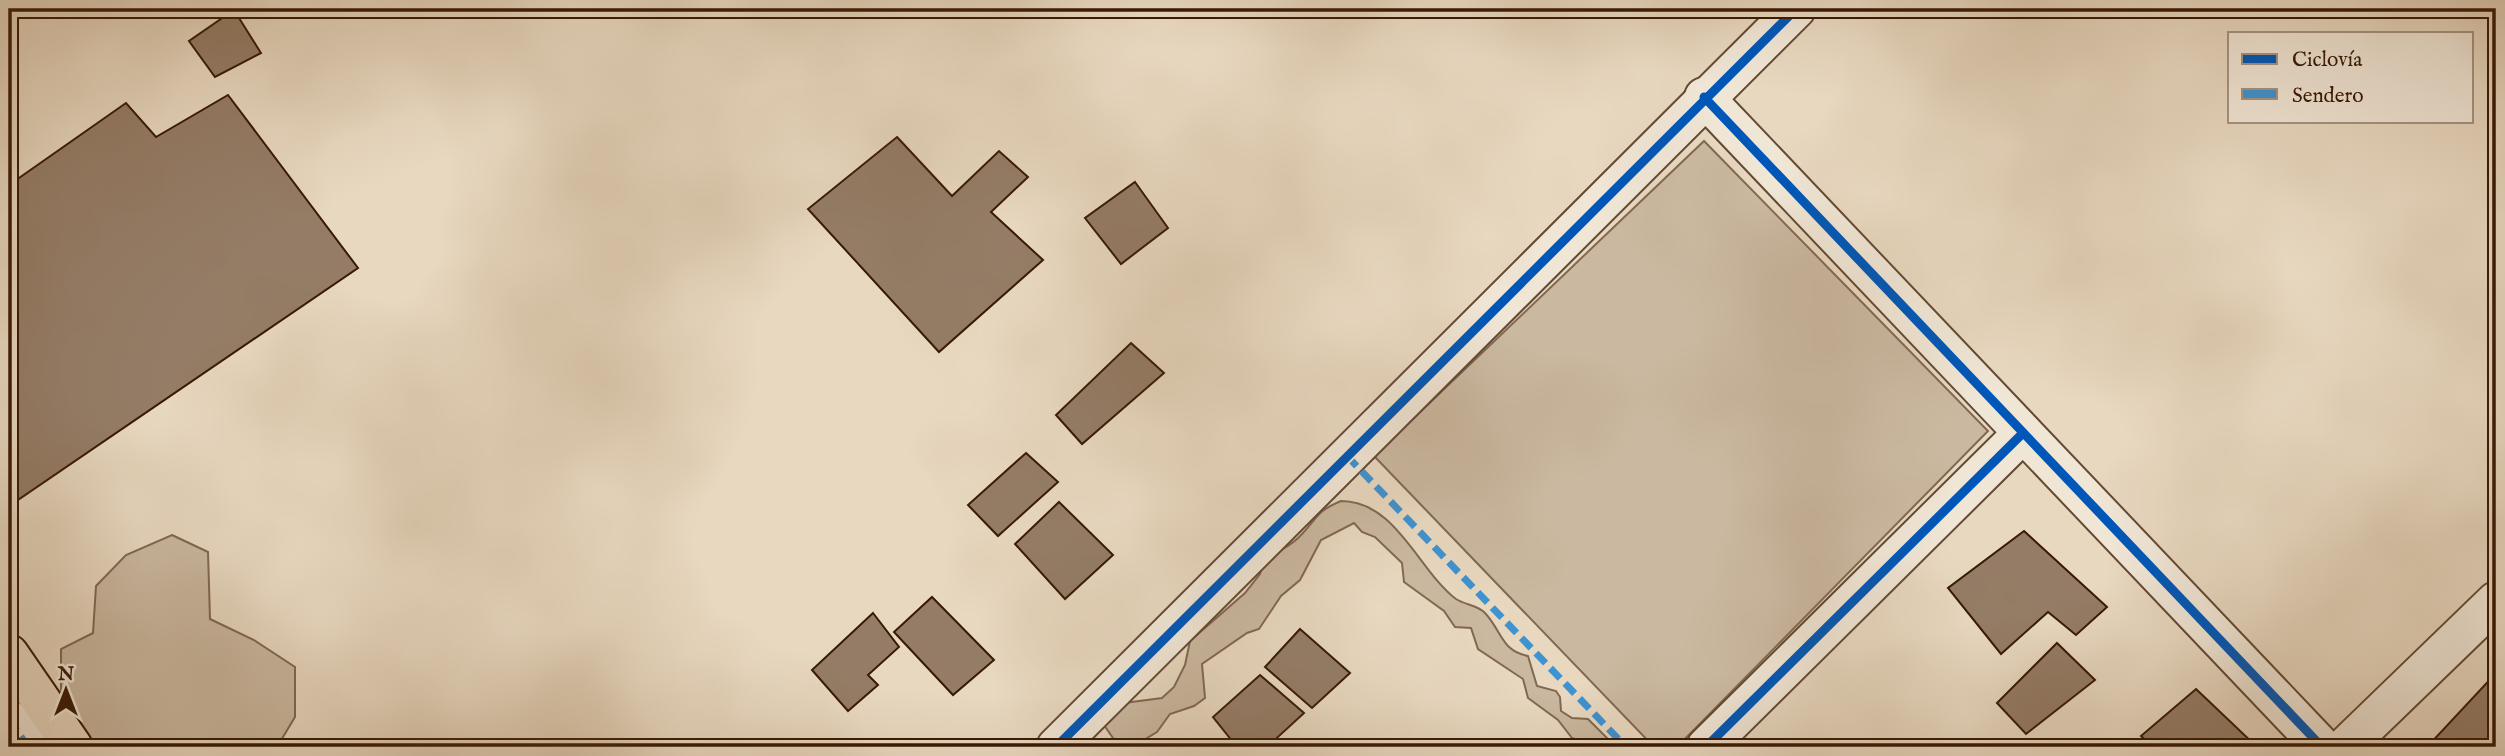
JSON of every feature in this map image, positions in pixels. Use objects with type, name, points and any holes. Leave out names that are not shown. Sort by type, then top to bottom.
[{"type":"main road","points":[[9,654],[73,747]]},
{"type":"street","points":[[1056,747],[1704,97],[1796,9]]},
{"type":"street","points":[[1704,97],[2322,747]]},
{"type":"street","points":[[1706,747],[2023,432]]},
{"type":"street","points":[[2345,747],[2496,601]]},
{"type":"street","points":[[9,719],[28,747]]},
{"type":"shaded area","points":[[1704,141],[1988,431],[1677,747],[1654,747],[1374,456]]},
{"type":"shaded area","points":[[1341,501],[1360,504],[1377,512],[1392,524],[1442,586],[1456,599],[1482,610],[1512,650],[1528,656],[1537,686],[1556,691],[1560,697],[1561,711],[1572,718],[1588,719],[1616,747],[1593,747],[1572,738],[1558,720],[1528,698],[1523,679],[1478,649],[1471,628],[1455,627],[1444,611],[1404,582],[1402,563],[1375,537],[1362,532],[1354,523],[1321,540],[1300,580],[1281,596],[1259,629],[1247,633],[1202,664],[1205,698],[1194,706],[1170,714],[1157,732],[1132,747],[1115,741],[1104,725],[1109,705],[1162,698],[1174,687],[1185,665],[1190,641],[1245,593],[1260,574],[1264,558],[1293,542],[1323,511]]},
{"type":"shaded area","points":[[172,535],[208,552],[210,619],[254,640],[295,667],[295,717],[277,747],[106,747],[83,738],[61,699],[61,649],[93,633],[96,586],[126,555]]},
{"type":"building","points":[[234,10],[261,53],[215,77],[189,41]]},
{"type":"building","points":[[228,95],[358,268],[9,506],[9,185],[126,103],[156,137]]},
{"type":"building","points":[[897,137],[952,196],[999,151],[1028,177],[991,212],[1043,260],[939,352],[808,209]]},
{"type":"building","points":[[1135,182],[1168,228],[1121,264],[1085,218]]},
{"type":"building","points":[[1131,343],[1164,373],[1082,444],[1056,415]]},
{"type":"building","points":[[1026,453],[1058,482],[998,536],[968,505]]},
{"type":"building","points":[[1059,502],[1113,555],[1065,599],[1015,544]]},
{"type":"building","points":[[2024,531],[2107,607],[2076,635],[2048,612],[2001,654],[1948,588]]},
{"type":"building","points":[[932,597],[994,660],[953,695],[894,632]]},
{"type":"building","points":[[873,613],[899,647],[868,675],[878,685],[848,711],[812,670]]},
{"type":"building","points":[[1300,629],[1350,673],[1312,708],[1265,667]]},
{"type":"building","points":[[2057,643],[2095,680],[2026,734],[1997,703]]},
{"type":"building","points":[[2496,673],[2496,747],[2427,747]]},
{"type":"building","points":[[1260,675],[1304,713],[1267,747],[1237,747],[1213,717]]},
{"type":"building","points":[[2196,689],[2257,747],[2153,747],[2141,736]]},
{"type":"marked path","points":[[1347,456],[1626,747]]},
{"type":"marked path","points":[[9,719],[28,747]]},
{"type":"cycle path","points":[[1056,747],[1796,9]]},
{"type":"cycle path","points":[[1704,97],[2322,747]]},
{"type":"cycle path","points":[[1706,747],[2023,433]]}]
